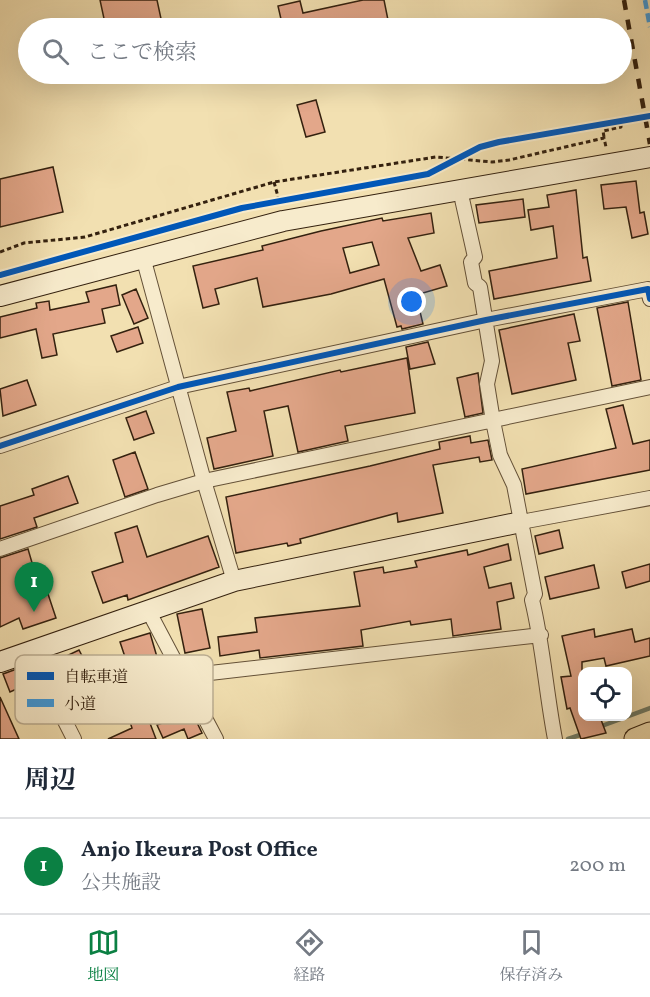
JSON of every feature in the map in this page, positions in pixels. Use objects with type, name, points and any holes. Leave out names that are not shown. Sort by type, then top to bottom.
[{"type":"main road","points":[[634,739],[650,733]]},
{"type":"street","points":[[0,296],[283,221],[650,157]]},
{"type":"street","points":[[460,190],[475,257],[471,262],[475,283],[480,287],[492,361],[488,384],[493,421],[500,455],[514,485],[535,594],[532,600],[541,635],[545,684],[555,739]]},
{"type":"street","points":[[143,257],[204,482],[234,581]]},
{"type":"street","points":[[0,446],[178,387],[486,320],[648,289],[650,299]]},
{"type":"street","points":[[0,549],[157,495],[204,482],[650,387]]},
{"type":"street","points":[[21,655],[234,581],[650,498]]},
{"type":"street","points":[[149,612],[173,655]]},
{"type":"street","points":[[213,673],[541,635]]},
{"type":"street","points":[[0,662],[15,657]]},
{"type":"street","points":[[66,724],[74,739]]},
{"type":"street","points":[[208,724],[216,739]]},
{"type":"path","points":[[598,124],[632,119]]},
{"type":"path","points":[[609,164],[603,131],[621,127],[621,121]]},
{"type":"path","points":[[0,252],[24,243],[85,237],[274,182],[436,157],[458,160],[509,160],[604,138]]},
{"type":"path","points":[[448,164],[472,151]]},
{"type":"path","points":[[274,182],[283,221]]},
{"type":"path","points":[[270,203],[290,199]]},
{"type":"building","points":[[100,0],[157,0],[161,18],[104,18]]},
{"type":"building","points":[[363,0],[384,0],[388,18],[281,18],[278,6],[300,1],[303,13]]},
{"type":"building","points":[[316,100],[325,132],[306,137],[297,105]]},
{"type":"building","points":[[53,167],[63,212],[0,227],[0,179]]},
{"type":"building","points":[[636,181],[640,213],[644,212],[648,234],[632,238],[626,207],[604,209],[601,185]]},
{"type":"building","points":[[576,190],[583,258],[587,257],[591,281],[494,299],[489,271],[557,258],[553,226],[531,230],[528,210],[549,207],[547,195]]},
{"type":"building","points":[[523,199],[525,217],[479,223],[476,205]]},
{"type":"building","points":[[431,213],[434,233],[408,238],[421,271],[440,265],[447,286],[416,295],[423,324],[402,329],[401,326],[397,327],[384,279],[331,294],[263,307],[257,278],[215,289],[219,304],[203,308],[193,266],[263,250],[262,246],[321,231],[382,218],[383,221]],"holes":[[[372,242],[379,265],[350,273],[343,248]]]},
{"type":"building","points":[[116,285],[120,305],[102,309],[105,323],[53,334],[57,355],[42,358],[36,329],[0,338],[0,317],[37,308],[36,303],[49,301],[50,310],[89,302],[86,292]]},
{"type":"building","points":[[136,289],[148,318],[134,324],[122,295]]},
{"type":"building","points":[[628,302],[641,380],[612,386],[597,308]]},
{"type":"building","points":[[574,314],[580,341],[568,343],[576,380],[512,394],[499,330]]},
{"type":"building","points":[[138,327],[143,343],[117,352],[111,336]]},
{"type":"building","points":[[428,342],[435,364],[410,369],[406,347]]},
{"type":"building","points":[[407,358],[415,413],[345,426],[348,441],[298,452],[288,406],[264,411],[273,456],[214,469],[207,438],[236,431],[227,392],[249,388],[250,391],[340,370],[341,372]]},
{"type":"building","points":[[478,373],[483,413],[465,417],[457,378]]},
{"type":"building","points":[[27,380],[36,405],[3,416],[0,389]]},
{"type":"building","points":[[623,405],[633,444],[650,440],[650,470],[526,494],[522,469],[616,448],[606,409]]},
{"type":"building","points":[[146,411],[154,433],[134,440],[126,418]]},
{"type":"building","points":[[470,436],[471,443],[488,440],[492,460],[480,462],[479,457],[433,465],[443,513],[398,522],[397,513],[300,539],[301,543],[288,546],[287,543],[236,553],[226,497],[440,449],[439,442]]},
{"type":"building","points":[[135,452],[148,489],[125,497],[113,460]]},
{"type":"building","points":[[68,476],[78,503],[34,518],[37,527],[0,539],[0,506],[34,495],[32,489]]},
{"type":"building","points":[[137,526],[147,557],[208,536],[219,567],[128,600],[127,595],[103,603],[92,572],[123,562],[115,533]]},
{"type":"building","points":[[559,530],[563,548],[539,554],[535,536]]},
{"type":"building","points":[[508,544],[511,560],[484,567],[489,588],[511,583],[514,598],[497,602],[501,629],[453,636],[451,619],[411,625],[410,621],[361,630],[363,646],[260,658],[259,650],[220,656],[218,637],[257,632],[255,618],[360,606],[354,572],[383,567],[384,573],[417,567],[415,561],[467,550],[468,555]]},
{"type":"building","points":[[28,549],[40,590],[46,588],[56,618],[23,629],[19,618],[0,627],[0,558]]},
{"type":"building","points":[[650,564],[650,581],[626,588],[622,572]]},
{"type":"building","points":[[594,565],[599,588],[550,599],[545,577]]},
{"type":"building","points":[[202,609],[210,648],[185,653],[177,614]]},
{"type":"building","points":[[594,629],[595,637],[632,629],[635,642],[650,638],[650,656],[606,666],[604,658],[582,662],[582,667],[578,667],[578,721],[602,721],[606,733],[581,739],[570,708],[567,709],[561,677],[571,676],[562,636]]},
{"type":"building","points":[[150,633],[156,655],[124,655],[120,642]]},
{"type":"building","points":[[79,650],[82,655],[68,655]]},
{"type":"building","points":[[15,670],[15,690],[10,692],[3,674]]},
{"type":"building","points":[[0,697],[19,739],[0,739]]},
{"type":"building","points":[[131,724],[150,724],[156,739],[108,739],[132,728]]},
{"type":"building","points":[[198,724],[202,733],[188,739],[184,729],[163,738],[157,725]]},
{"type":"waterway","points":[[599,727],[650,708]]},
{"type":"waterway","points":[[568,739],[583,734]]},
{"type":"railway","points":[[624,0],[627,18]]},
{"type":"railway","points":[[632,44],[650,144]]},
{"type":"marked path","points":[[645,0],[650,27]]},
{"type":"cycle path","points":[[0,275],[242,208],[428,174],[480,147],[499,142],[650,116]]},
{"type":"cycle path","points":[[0,446],[178,387],[486,320],[648,289],[650,299]]},
{"type":"place","name":"Anjo Ikeura Post Office","points":[[34,612]]}]
